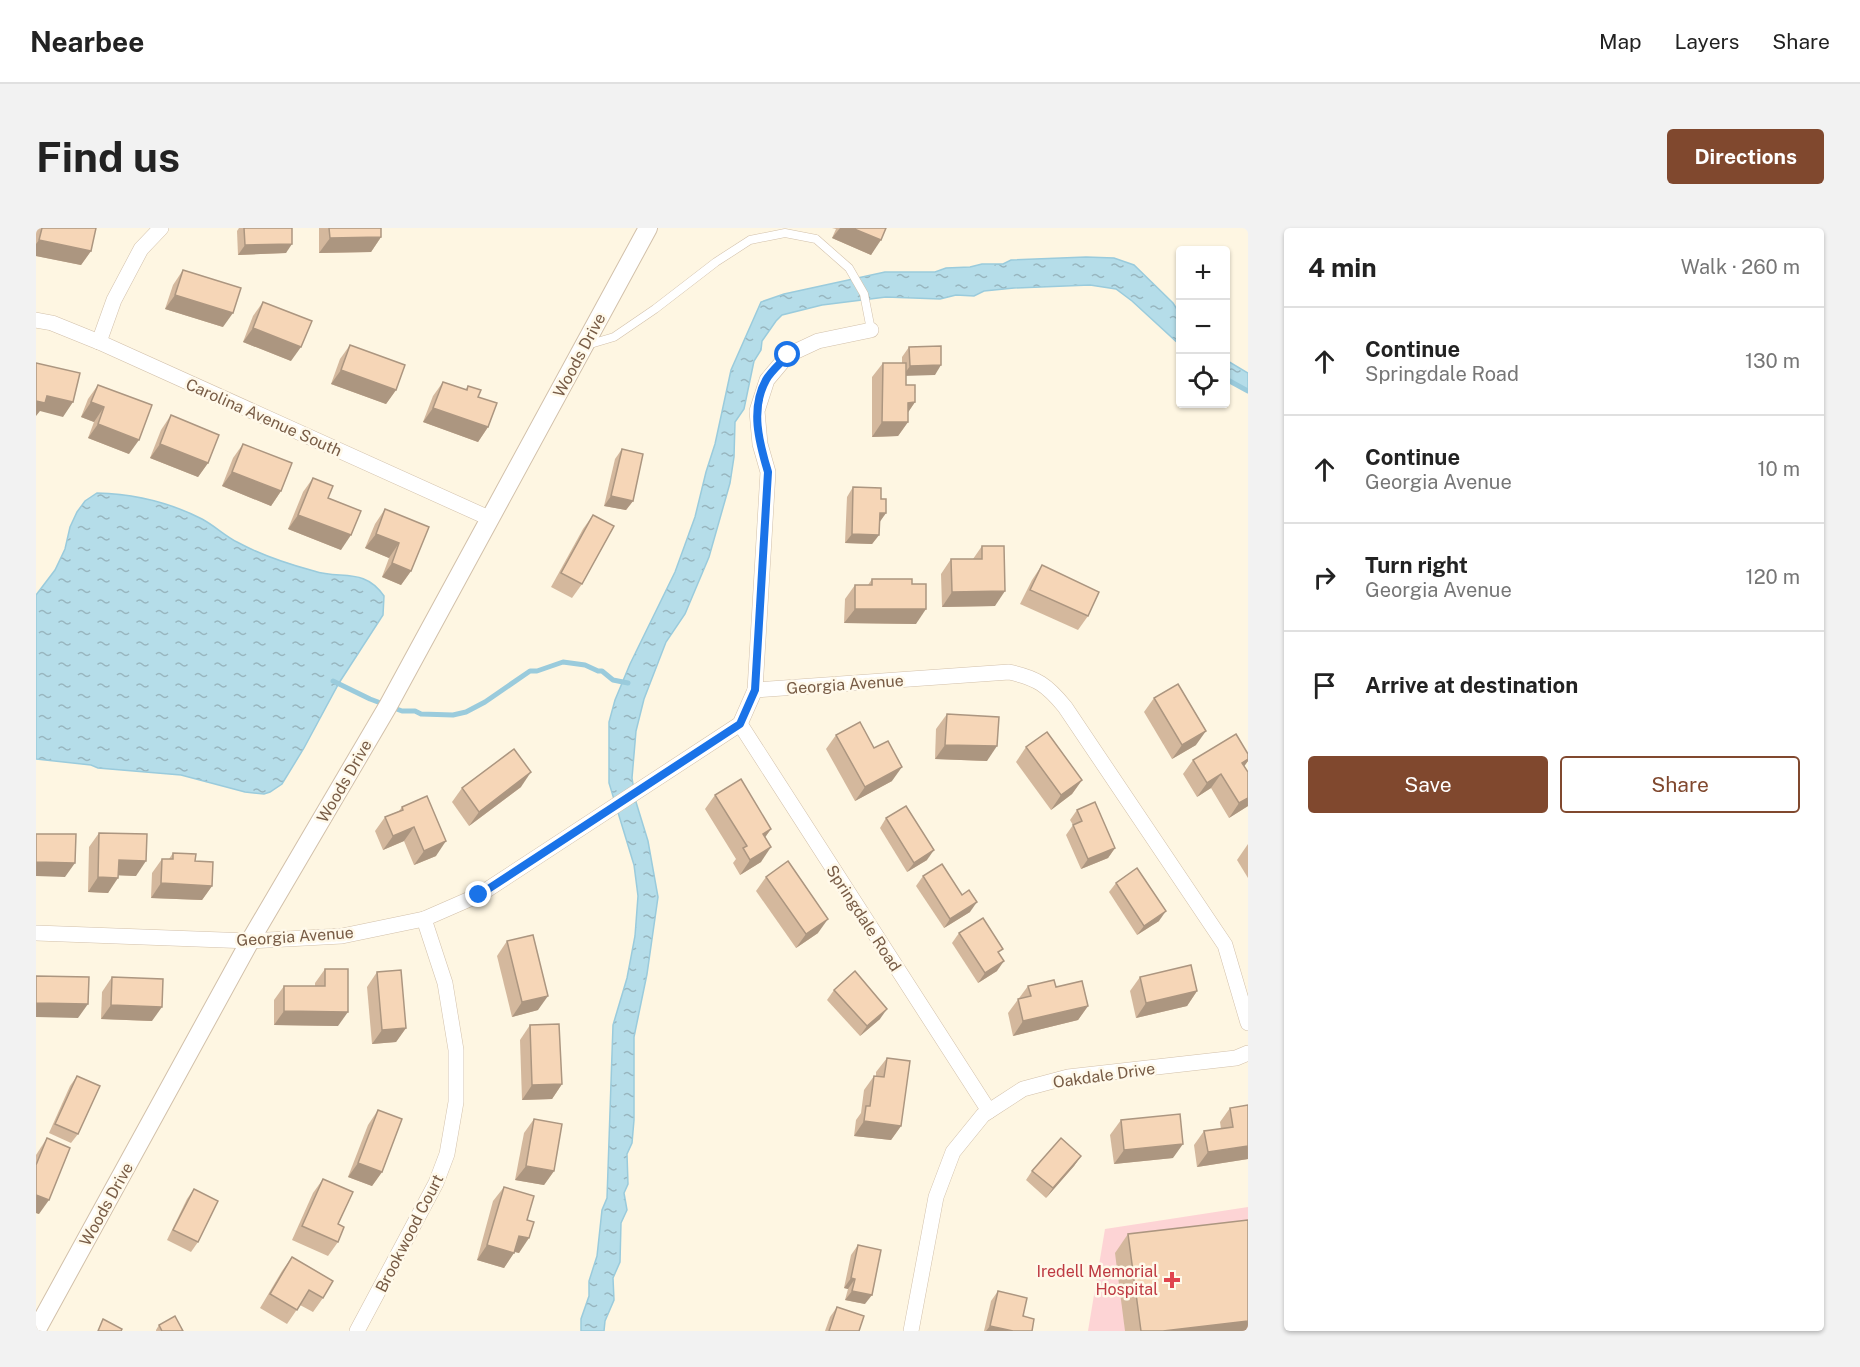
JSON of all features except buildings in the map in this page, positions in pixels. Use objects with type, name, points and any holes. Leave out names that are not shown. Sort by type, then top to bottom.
[{"type":"street","points":[[99,342],[114,300],[141,249],[161,228]]},
{"type":"street","name":"Woods Drive","points":[[36,1331],[250,942],[388,706],[648,228]]},
{"type":"street","name":"Carolina Avenue South","points":[[36,320],[52,323],[99,342],[491,519]]},
{"type":"street","points":[[740,724],[755,690],[768,472],[760,444],[757,411],[766,380],[788,355],[818,341],[871,330]]},
{"type":"street","name":"Georgia Avenue","points":[[755,690],[1009,672],[1031,677],[1051,689],[1225,945],[1248,1023]]},
{"type":"street","name":"Georgia Avenue","points":[[36,933],[250,942],[342,936],[424,919],[479,895],[740,724]]},
{"type":"street","name":"Springdale Road","points":[[740,724],[989,1111]]},
{"type":"street","name":"Brookwood Court","points":[[357,1331],[436,1183],[447,1154],[456,1102],[456,1050],[445,983],[424,919]]},
{"type":"street","name":"Oakdale Drive","points":[[911,1331],[936,1197],[953,1152],[983,1115],[1023,1089],[1068,1077],[1236,1058],[1248,1053]]},
{"type":"lane","points":[[584,346],[614,337],[716,262],[750,240],[785,233],[816,238],[849,268],[864,294],[871,330]]},
{"type":"shaded area","name":"Iredell Memorial Hospital","points":[[1248,1207],[1248,1331],[1088,1331],[1105,1229]]},
{"type":"water","points":[[1114,258],[1134,265],[1176,308],[1176,341],[1116,289],[1090,285],[1014,288],[984,291],[974,296],[956,295],[940,299],[886,297],[822,305],[782,315],[762,341],[761,350],[754,361],[744,409],[735,422],[734,457],[730,483],[709,557],[685,614],[666,642],[644,699],[636,731],[632,778],[636,802],[648,841],[658,897],[647,974],[634,1037],[634,1120],[632,1143],[627,1154],[628,1184],[624,1193],[627,1210],[621,1223],[620,1262],[613,1278],[614,1300],[605,1321],[604,1331],[581,1331],[581,1319],[589,1296],[589,1281],[597,1256],[602,1210],[607,1198],[613,1025],[627,978],[635,936],[638,896],[634,865],[609,783],[609,722],[615,700],[630,664],[675,572],[695,517],[715,444],[731,370],[761,302],[784,294],[885,272],[935,272],[946,268],[1003,264],[1011,260]]},
{"type":"water","points":[[1230,362],[1248,373],[1248,391],[1230,381]]},
{"type":"water","points":[[97,493],[138,497],[177,508],[202,519],[233,540],[256,551],[314,571],[360,578],[376,587],[384,596],[383,615],[339,683],[282,784],[270,792],[264,794],[245,792],[181,775],[98,768],[91,765],[36,759],[36,595],[55,570],[65,549],[70,527],[77,512],[85,501]]},
{"type":"waterway","points":[[1230,381],[1248,391]]},
{"type":"waterway","points":[[333,681],[402,711],[453,715],[466,712],[485,702],[530,671],[537,671],[563,662],[585,665],[602,671],[613,680],[628,683]]},
{"type":"place","name":"Iredell Memorial Hospital","points":[[1172,1280]]},
{"type":"route","points":[[479,895],[740,724],[755,690],[768,472],[760,444],[757,411],[766,380],[788,355]]}]
